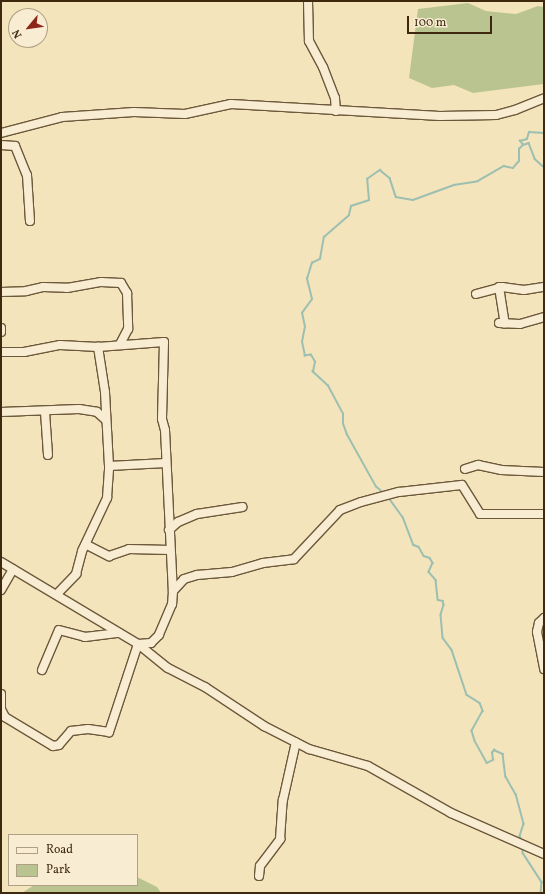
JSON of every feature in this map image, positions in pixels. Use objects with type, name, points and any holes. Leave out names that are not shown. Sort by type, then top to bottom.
[{"type":"street","points":[[308,1],[309,42],[323,67],[334,98],[336,111]]},
{"type":"street","points":[[1,133],[62,117],[134,112],[185,114],[231,104],[440,116],[496,115],[515,110],[544,98]]},
{"type":"street","points":[[1,145],[15,146],[27,175],[30,221]]},
{"type":"street","points":[[1,292],[26,291],[43,287],[67,288],[101,282],[120,283],[127,293],[128,322],[126,336],[120,344]]},
{"type":"street","points":[[476,294],[499,287],[524,290],[544,287]]},
{"type":"street","points":[[499,287],[502,324],[520,324],[544,317]]},
{"type":"street","points":[[1,352],[24,352],[73,345],[98,347],[120,344],[164,342],[161,389],[173,591],[172,604],[159,635],[151,643],[138,644]]},
{"type":"street","points":[[57,594],[73,579],[107,498],[109,466],[106,420],[98,347]]},
{"type":"street","points":[[1,412],[90,410],[101,414],[106,420]]},
{"type":"street","points":[[44,412],[48,455]]},
{"type":"street","points":[[109,466],[166,463]]},
{"type":"street","points":[[465,469],[478,465],[501,470],[544,472]]},
{"type":"street","points":[[173,591],[184,580],[197,575],[232,572],[263,563],[294,559],[340,510],[361,502],[398,492],[462,485],[480,514],[544,514]]},
{"type":"street","points":[[169,530],[178,522],[197,514],[242,507]]},
{"type":"street","points":[[87,545],[109,556],[129,549],[170,550]]},
{"type":"street","points":[[1,562],[57,594],[138,644],[168,668],[205,687],[264,726],[317,752],[363,764],[426,797],[451,813],[544,854]]},
{"type":"street","points":[[1,590],[13,569]]},
{"type":"street","points":[[544,618],[539,623],[537,632],[544,669]]},
{"type":"street","points":[[42,670],[59,630],[85,638],[119,633]]},
{"type":"street","points":[[1,694],[1,709],[4,717],[53,746],[59,745],[71,731],[88,729],[109,732],[138,644]]},
{"type":"street","points":[[259,876],[260,866],[280,839],[283,800],[296,742]]},
{"type":"green space","points":[[468,3],[486,11],[516,14],[538,6],[544,7],[544,84],[473,93],[454,85],[432,88],[409,78],[418,9]]},
{"type":"green space","points":[[138,878],[157,887],[161,893],[22,893],[32,886],[138,886]]},
{"type":"waterway","points":[[523,145],[520,141],[527,139],[529,132],[544,133]]},
{"type":"waterway","points":[[383,493],[376,487],[347,435],[343,424],[343,414],[328,386],[313,372],[315,362],[311,355],[305,356],[302,342],[305,327],[302,313],[312,299],[307,279],[312,263],[320,259],[324,237],[349,215],[351,206],[369,200],[367,179],[380,170],[390,178],[396,197],[413,200],[454,185],[478,181],[504,166],[513,168],[519,161],[519,149],[523,145],[529,143],[535,159],[544,167]]},
{"type":"waterway","points":[[389,498],[403,517],[414,545],[419,547],[424,556],[430,558],[433,563],[429,572],[436,580],[438,600],[443,601],[444,605],[441,615],[443,638],[452,650],[467,695],[480,703],[483,711],[472,731],[475,741],[487,763],[493,760],[492,753],[494,750],[503,754],[506,777],[516,794],[524,824],[520,836],[522,840]]},
{"type":"waterway","points":[[523,848],[523,853],[542,882],[541,893]]}]
